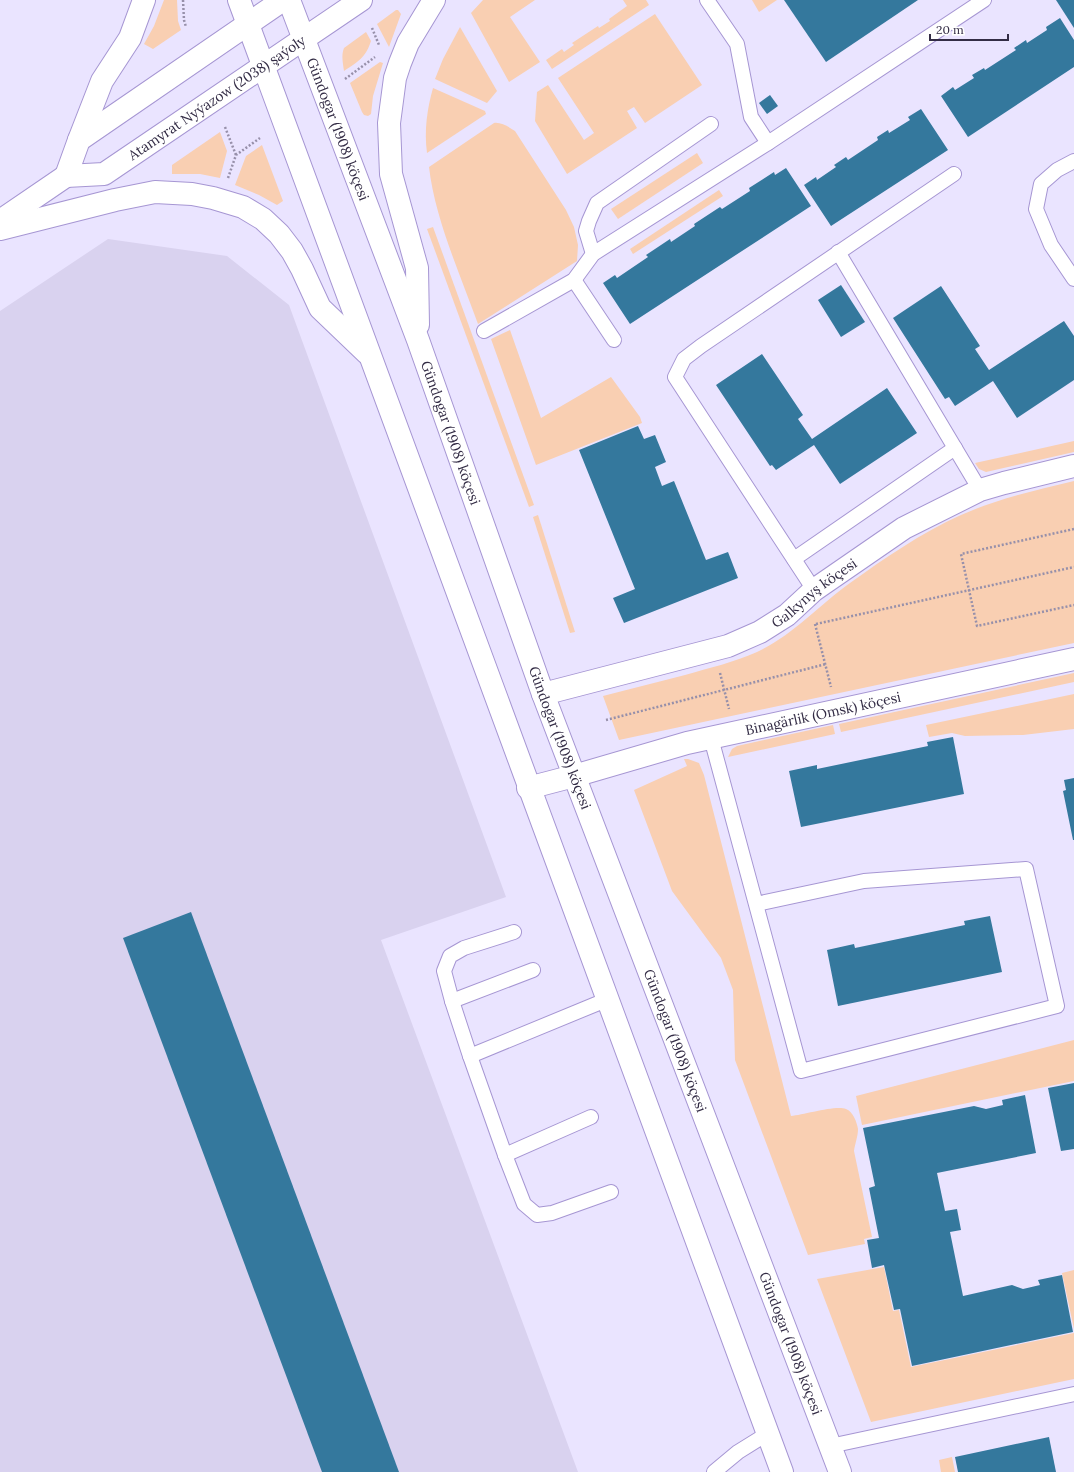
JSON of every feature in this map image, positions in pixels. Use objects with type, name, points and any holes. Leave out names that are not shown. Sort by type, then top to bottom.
[{"type":"main road","points":[[0,221],[66,176],[102,81],[130,38],[144,0]]},
{"type":"main road","points":[[239,0],[371,356],[606,1000],[782,1472]]},
{"type":"main road","points":[[79,140],[283,0]]},
{"type":"main road","name":"Gündogar (1908) köçesi","points":[[289,0],[418,340],[543,694],[840,1472]]},
{"type":"main road","name":"Atamyrat Nyýazow (2038) şaýoly","points":[[66,176],[104,174],[361,0]]},
{"type":"main road","points":[[418,340],[417,268],[391,174],[389,123],[395,78],[400,64],[408,43],[434,0]]},
{"type":"main road","points":[[0,229],[115,200],[155,192],[192,194],[214,198],[243,207],[263,219],[279,234],[292,251],[302,269],[320,308],[371,356]]},
{"type":"main road","name":"Galkynyş köçesi","points":[[543,694],[728,646],[760,632],[787,616],[814,590],[904,528],[980,490],[1074,466]]},
{"type":"main road","name":"Binagärlik (Omsk) köçesi","points":[[528,788],[687,743],[1074,659]]},
{"type":"lane","points":[[707,0],[737,44],[751,117],[768,143]]},
{"type":"lane","points":[[484,331],[574,280],[593,254],[768,143],[984,0]]},
{"type":"lane","points":[[593,254],[586,231],[597,203],[711,124]]},
{"type":"lane","points":[[1074,160],[1057,170],[1041,184],[1036,209],[1051,245],[1074,279]]},
{"type":"lane","points":[[814,590],[675,377],[684,359],[689,354],[954,174]]},
{"type":"lane","points":[[838,252],[980,490]]},
{"type":"lane","points":[[574,280],[614,340]]},
{"type":"lane","points":[[794,559],[956,448]]},
{"type":"lane","points":[[711,738],[801,1071],[1057,1006],[1026,868],[864,881],[756,904]]},
{"type":"lane","points":[[514,932],[464,948],[450,956],[444,971],[470,1056],[505,1155],[524,1204],[537,1215],[552,1212],[611,1192]]},
{"type":"lane","points":[[452,1001],[533,970]]},
{"type":"lane","points":[[470,1056],[606,1000]]},
{"type":"lane","points":[[505,1155],[591,1117]]},
{"type":"lane","points":[[830,1446],[1074,1394]]},
{"type":"lane","points":[[714,1472],[738,1452],[768,1434]]},
{"type":"path","points":[[183,0],[184,20],[186,27]]},
{"type":"path","points":[[372,28],[380,44],[379,49]]},
{"type":"path","points":[[345,79],[378,55]]},
{"type":"path","points":[[225,127],[236,155]]},
{"type":"path","points":[[227,182],[236,155],[260,138]]},
{"type":"path","points":[[1074,529],[961,554],[977,626],[1074,604]]},
{"type":"path","points":[[811,621],[816,624],[1074,567]]},
{"type":"path","points":[[816,624],[833,694]]},
{"type":"path","points":[[606,720],[826,664]]},
{"type":"path","points":[[718,666],[731,715]]},
{"type":"shaded area","points":[[164,0],[177,0],[178,21],[181,30],[153,49],[144,44],[154,26]]},
{"type":"shaded area","points":[[483,0],[535,0],[510,17],[540,62],[509,82],[471,13]]},
{"type":"shaded area","points":[[623,0],[646,0],[649,5],[552,69],[546,60],[562,49],[564,52],[574,45],[572,43],[598,26],[599,28],[610,21],[609,19],[627,6]]},
{"type":"shaded area","points":[[752,0],[777,0],[759,12]]},
{"type":"shaded area","points":[[398,10],[401,14],[389,47],[377,24]]},
{"type":"shaded area","points":[[655,14],[702,85],[645,123],[634,107],[627,111],[637,128],[567,174],[535,121],[537,92],[548,85],[584,140],[594,133],[558,78]]},
{"type":"shaded area","points":[[460,27],[497,91],[487,103],[435,79],[443,59]]},
{"type":"shaded area","points":[[366,32],[371,41],[367,51],[357,62],[344,71],[342,56],[344,48]]},
{"type":"shaded area","points":[[380,62],[383,63],[373,96],[371,114],[368,116],[364,115],[350,83]]},
{"type":"shaded area","points":[[433,88],[485,111],[486,114],[427,153],[427,120]]},
{"type":"shaded area","points":[[494,123],[508,126],[515,131],[566,210],[574,227],[578,245],[577,261],[478,324],[442,226],[432,187],[429,167]]},
{"type":"shaded area","points":[[220,132],[227,151],[220,178],[200,174],[172,174],[172,165]]},
{"type":"shaded area","points":[[262,145],[283,201],[277,205],[259,195],[235,185],[246,156]]},
{"type":"shaded area","points":[[697,153],[703,163],[618,219],[611,209]]},
{"type":"shaded area","points":[[719,190],[723,196],[633,254],[630,249]]},
{"type":"shaded area","points":[[433,227],[534,505],[529,507],[427,229]]},
{"type":"shaded area","points":[[108,239],[227,256],[289,305],[506,897],[381,940],[578,1472],[0,1472],[0,311]]},
{"type":"shaded area","points":[[510,330],[541,418],[611,377],[640,417],[642,423],[536,465],[491,339]]},
{"type":"shaded area","points":[[1074,441],[1074,452],[986,472],[979,469],[975,463]]},
{"type":"shaded area","points":[[1074,481],[1074,643],[619,740],[603,696],[713,667],[757,652],[782,638],[863,574],[904,546],[946,522],[988,504],[1031,491]]},
{"type":"shaded area","points":[[538,515],[575,632],[570,633],[533,517]]},
{"type":"shaded area","points":[[1074,673],[1074,682],[841,732],[839,724]]},
{"type":"shaded area","points":[[1074,694],[1074,729],[1023,735],[965,736],[952,733],[929,737],[926,725]]},
{"type":"shaded area","points":[[833,725],[835,734],[728,757],[732,749],[737,746]]},
{"type":"shaded area","points":[[684,759],[699,763],[704,775],[791,1116],[827,1109],[841,1108],[848,1110],[856,1121],[858,1132],[854,1151],[872,1237],[864,1239],[865,1244],[808,1255],[735,1060],[733,990],[721,958],[672,891],[634,790],[687,766]]},
{"type":"shaded area","points":[[1074,1040],[1074,1081],[862,1125],[856,1096]]},
{"type":"shaded area","points":[[884,1267],[893,1311],[899,1310],[911,1367],[1074,1333],[1074,1379],[871,1422],[817,1279]]},
{"type":"shaded area","points":[[1074,1270],[1074,1329],[1062,1273]]},
{"type":"shaded area","points":[[952,1457],[955,1472],[941,1472],[939,1460]]},
{"type":"building","points":[[784,0],[918,0],[826,62]]},
{"type":"building","points":[[1056,0],[1074,0],[1074,28]]},
{"type":"building","points":[[1060,18],[1074,40],[1074,67],[968,137],[941,96],[953,87],[955,90],[974,78],[972,75],[984,68],[985,70],[1016,50],[1014,48],[1026,40],[1027,43],[1047,30],[1046,27]]},
{"type":"building","points":[[770,95],[778,106],[767,114],[759,103]]},
{"type":"building","points":[[921,109],[948,150],[831,226],[804,185],[816,177],[817,180],[836,167],[834,165],[846,157],[848,160],[878,140],[877,137],[888,130],[889,133],[910,120],[908,117]]},
{"type":"building","points":[[786,168],[811,206],[630,324],[603,283],[615,275],[617,278],[648,257],[646,255],[670,239],[671,242],[695,226],[694,224],[720,207],[722,209],[750,191],[749,188],[774,172],[775,175]]},
{"type":"building","points":[[841,285],[865,322],[841,337],[818,300]]},
{"type":"building","points":[[941,286],[980,346],[975,349],[989,370],[1064,321],[1074,336],[1074,380],[1017,418],[993,381],[955,406],[949,397],[945,399],[893,318]]},
{"type":"building","points":[[762,354],[803,415],[798,419],[812,439],[887,388],[917,433],[840,484],[814,445],[776,470],[772,465],[770,466],[716,385]]},
{"type":"building","points":[[638,426],[644,439],[655,435],[666,462],[655,467],[662,486],[674,481],[706,560],[728,552],[738,578],[624,623],[613,598],[635,589],[579,450]]},
{"type":"building","points":[[953,737],[964,794],[801,827],[789,771],[817,765],[817,769],[928,746],[927,742]]},
{"type":"building","points":[[1074,778],[1073,840],[1063,791],[1066,790],[1064,780]]},
{"type":"building","points":[[191,912],[399,1472],[322,1472],[123,938]]},
{"type":"building","points":[[990,916],[1002,972],[838,1006],[827,950],[854,944],[855,948],[965,925],[964,921]]},
{"type":"building","points":[[1074,1083],[1074,1149],[1061,1151],[1048,1088]]},
{"type":"building","points":[[1025,1095],[1036,1153],[937,1173],[945,1211],[957,1209],[961,1230],[950,1232],[963,1296],[1012,1285],[1023,1289],[1040,1285],[1038,1280],[1062,1275],[1073,1332],[912,1366],[900,1309],[894,1310],[884,1265],[872,1268],[867,1240],[879,1238],[869,1188],[875,1186],[863,1128],[974,1106],[986,1109],[1003,1105],[1002,1100]]},
{"type":"building","points":[[1049,1437],[1056,1472],[958,1472],[955,1457]]}]
